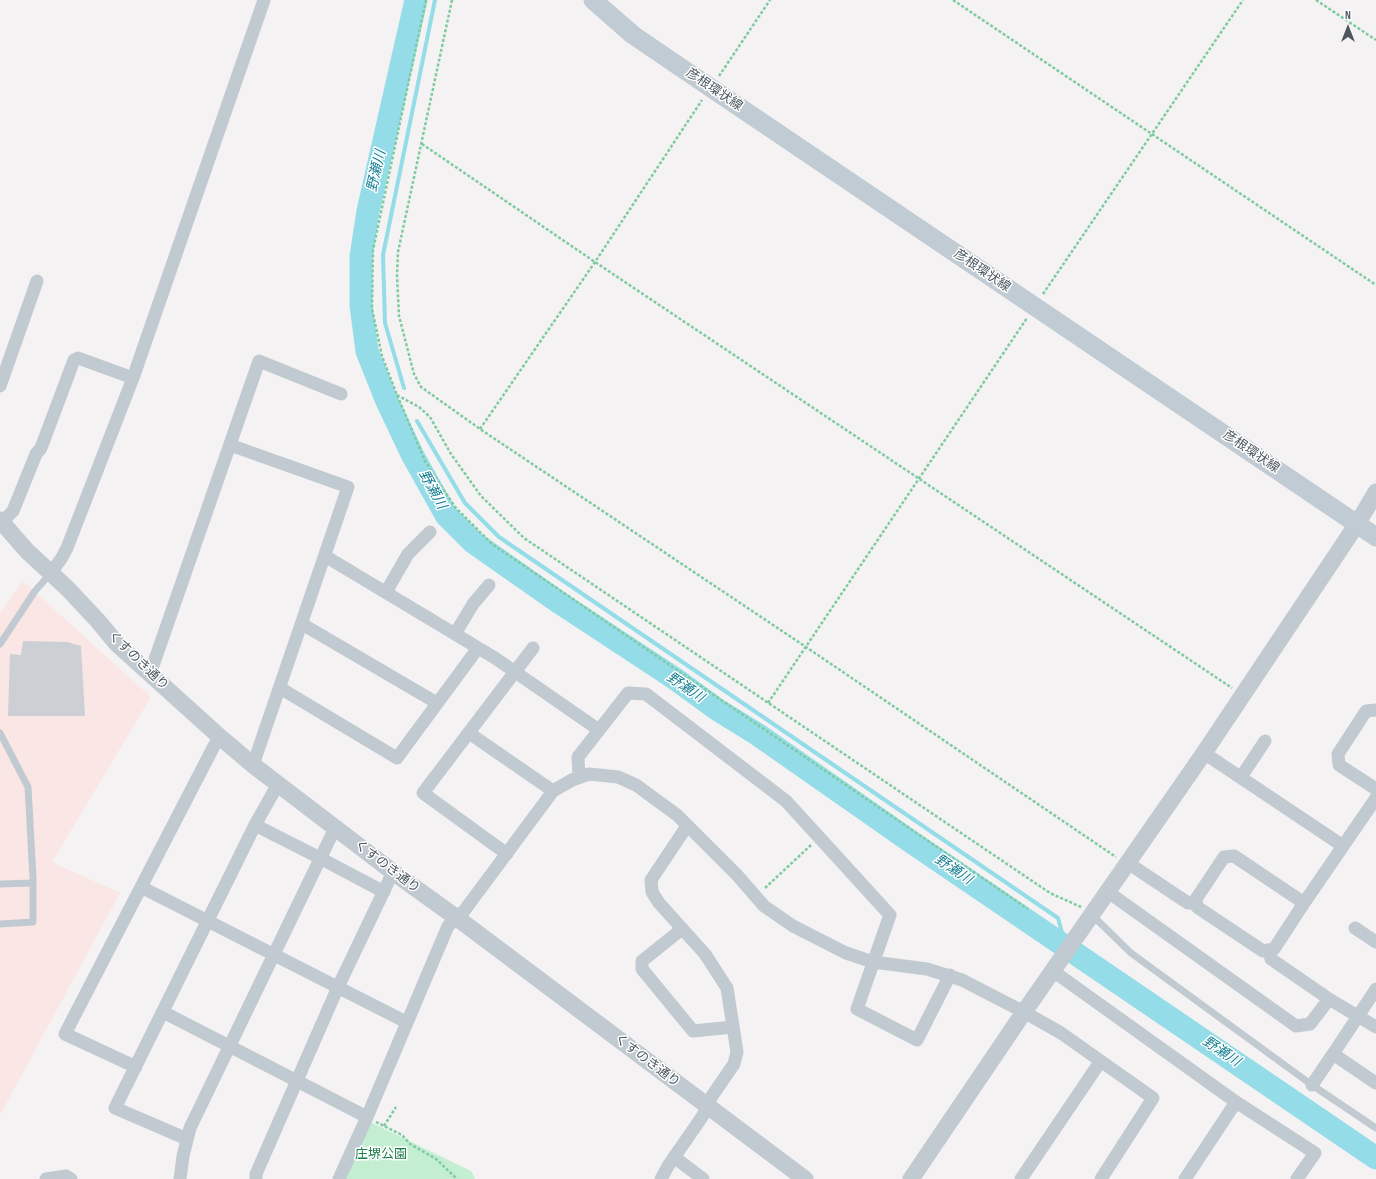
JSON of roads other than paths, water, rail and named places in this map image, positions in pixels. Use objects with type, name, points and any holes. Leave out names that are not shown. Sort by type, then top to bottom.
[{"type":"main road","name":"彦根環状線","points":[[593,0],[633,35],[710,88],[1376,537]]},
{"type":"street","points":[[50,574],[61,559],[66,548],[133,378],[264,0]]},
{"type":"street","points":[[0,386],[37,281]]},
{"type":"street","points":[[1,521],[13,511],[36,454],[41,448],[74,360],[78,358],[133,378]]},
{"type":"street","points":[[150,674],[259,361],[341,394]]},
{"type":"street","points":[[230,445],[348,487],[253,765]]},
{"type":"street","points":[[911,1179],[1024,1012],[1204,753],[1357,524],[1376,492]]},
{"type":"street","name":"くすのき通り","points":[[1,521],[27,551],[50,574],[67,588],[117,644],[253,765],[393,872],[457,918],[805,1179]]},
{"type":"street","points":[[386,592],[408,554],[430,532]]},
{"type":"street","points":[[325,556],[478,648],[599,730]]},
{"type":"street","points":[[455,634],[473,604],[489,585]]},
{"type":"street","points":[[302,624],[437,703]]},
{"type":"street","points":[[280,688],[397,758],[478,648]]},
{"type":"street","points":[[507,854],[423,793],[533,648]]},
{"type":"street","points":[[579,777],[578,757],[628,693],[646,694],[786,801],[890,915],[857,1009],[917,1040],[950,975]]},
{"type":"street","points":[[1376,710],[1366,711],[1338,754],[1339,765],[1376,789]]},
{"type":"street","points":[[469,733],[553,791]]},
{"type":"street","points":[[136,1067],[65,1034],[220,737]]},
{"type":"street","points":[[1241,777],[1266,741]]},
{"type":"street","points":[[1204,753],[1343,846]]},
{"type":"street","points":[[339,1179],[448,926],[464,911],[553,791],[572,780],[589,774],[618,777],[636,785],[677,815],[737,875],[764,906],[793,926],[846,953],[873,962],[927,969],[962,980],[1061,1033],[1153,1098],[1100,1179]]},
{"type":"street","points":[[187,1140],[115,1108],[254,825],[278,784]]},
{"type":"street","points":[[1304,903],[1234,856],[1224,857],[1196,899],[1197,907],[1263,951],[1274,949],[1376,798]]},
{"type":"street","points":[[254,825],[384,892]]},
{"type":"street","points":[[661,1179],[674,1157],[702,1117],[712,1096],[734,1064],[737,1052],[727,988],[705,954],[659,903],[652,892],[651,880],[687,826]]},
{"type":"street","points":[[180,1179],[183,1156],[190,1128],[335,828]]},
{"type":"street","points":[[1128,864],[1188,903],[1196,902]]},
{"type":"street","points":[[256,1179],[256,1174],[338,987],[393,872]]},
{"type":"street","points":[[141,887],[406,1022]]},
{"type":"street","points":[[1108,892],[1296,1026],[1310,1024],[1329,998]]},
{"type":"street","points":[[1354,928],[1376,942]]},
{"type":"street","points":[[682,929],[642,961],[642,969],[693,1031],[733,1027]]},
{"type":"street","points":[[1269,950],[1271,959],[1329,998],[1359,1015],[1376,1027]]},
{"type":"street","points":[[1056,966],[1236,1102],[1315,1153],[1297,1179]]},
{"type":"street","points":[[1312,1085],[1376,989]]},
{"type":"street","points":[[163,1012],[367,1117]]},
{"type":"street","points":[[1333,1054],[1376,1083]]},
{"type":"street","points":[[1021,1179],[1100,1062]]},
{"type":"street","points":[[1185,1179],[1236,1102]]},
{"type":"street","points":[[674,1157],[703,1179]]},
{"type":"street","points":[[46,1179],[66,1176],[71,1179]]},
{"type":"lane","points":[[0,644],[35,591],[50,574]]},
{"type":"lane","points":[[0,733],[28,787],[34,922],[0,924]]},
{"type":"lane","points":[[0,884],[33,883]]},
{"type":"lane","points":[[1090,917],[1131,952],[1312,1085],[1376,1128]]},
{"type":"waterway","name":"野瀬川","points":[[416,0],[368,211],[361,257],[361,305],[367,351],[386,399],[413,456],[446,515],[473,542],[560,603],[674,678],[718,710],[757,734],[910,841],[1376,1158]]},
{"type":"waterway","points":[[404,388],[385,323],[383,255],[435,0]]},
{"type":"waterway","points":[[417,421],[465,503],[499,537],[1058,918],[1065,944]]},
{"type":"park label","name":"庄堺公園","points":[[381,1155]]}]
